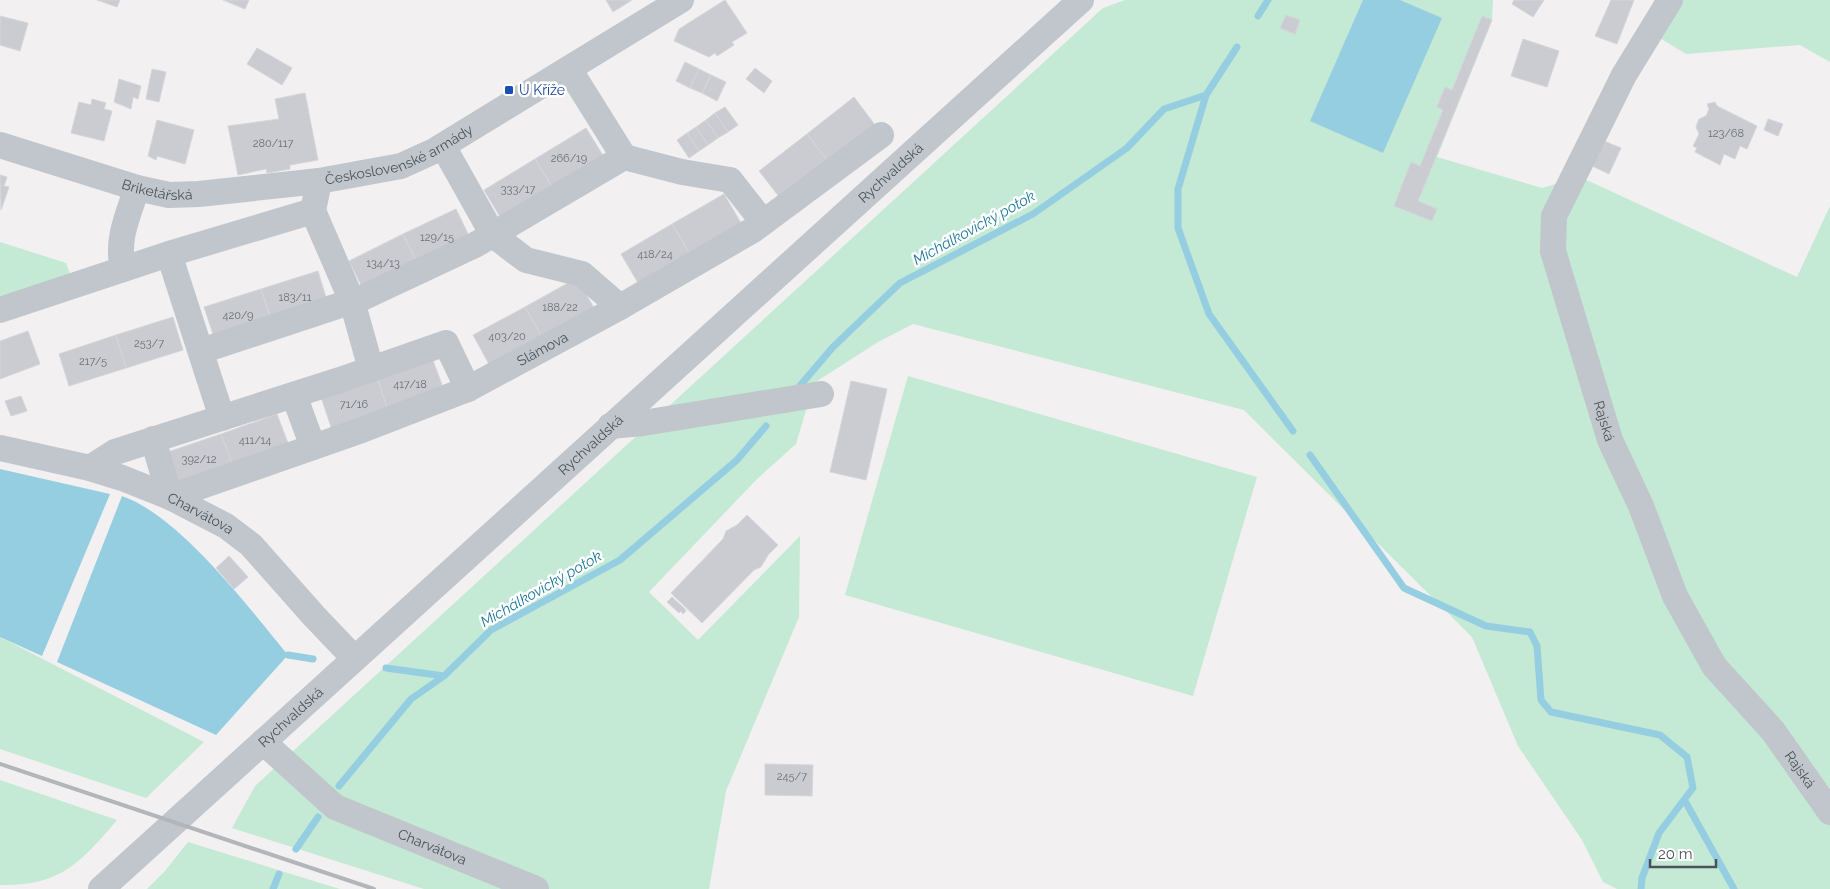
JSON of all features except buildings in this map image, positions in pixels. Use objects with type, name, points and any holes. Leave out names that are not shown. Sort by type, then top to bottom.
[{"type":"street","name":"Československé armády","points":[[313,211],[319,181],[401,166],[443,146],[681,0]]},
{"type":"street","name":"Rychvaldská","points":[[101,889],[1081,0]]},
{"type":"street","name":"Rajská","points":[[1670,0],[1624,75],[1554,216],[1553,251],[1610,440],[1641,506],[1675,596],[1714,666],[1773,731],[1830,812]]},
{"type":"street","points":[[569,69],[624,157],[682,172],[730,180],[763,222]]},
{"type":"street","name":"Slámova","points":[[170,497],[313,447],[468,389],[620,307],[763,222],[882,135]]},
{"type":"street","name":"Briketářská","points":[[0,145],[137,188],[169,195],[199,194],[319,181]]},
{"type":"street","points":[[443,146],[493,235],[526,260],[582,274],[620,307]]},
{"type":"street","points":[[201,351],[352,302],[493,235],[624,157]]},
{"type":"street","points":[[123,269],[119,254],[120,240],[137,188]]},
{"type":"street","points":[[0,310],[168,254],[313,211],[352,302],[371,369]]},
{"type":"street","points":[[168,254],[222,418]]},
{"type":"street","points":[[90,468],[115,452],[294,395],[446,343],[468,389]]},
{"type":"street","points":[[610,426],[643,423],[821,394]]},
{"type":"street","points":[[294,395],[313,447]]},
{"type":"street","points":[[154,440],[170,497]]},
{"type":"street","name":"Charvátova","points":[[0,448],[90,468],[170,497],[226,526],[251,545],[354,658]]},
{"type":"street","name":"Charvátova","points":[[263,742],[335,807],[536,889]]},
{"type":"green space","points":[[1125,0],[1493,0],[1492,20],[1437,157],[1542,188],[1580,177],[1797,277],[1830,206],[1830,889],[1617,889],[1603,882],[1582,840],[1518,746],[1472,637],[1244,410],[913,324],[878,342],[814,383],[796,444],[757,479],[649,592],[698,640],[800,536],[799,617],[726,791],[709,889],[424,889],[232,828],[255,786],[1103,8]]},
{"type":"green space","points":[[1678,0],[1830,0],[1830,62],[1800,45],[1686,54],[1655,35]]},
{"type":"green space","points":[[0,242],[66,263],[71,277],[0,301]]},
{"type":"green space","points":[[908,376],[1257,477],[1193,696],[845,595]]},
{"type":"green space","points":[[0,637],[204,742],[146,798],[0,749]]},
{"type":"green space","points":[[0,780],[117,820],[80,860],[68,869],[39,881],[0,885]]},
{"type":"green space","points":[[188,842],[340,889],[147,889],[165,871]]},
{"type":"water","points":[[1363,0],[1400,0],[1442,18],[1383,153],[1310,121]]},
{"type":"water","points":[[0,469],[110,494],[42,656],[0,637]]},
{"type":"water","points":[[122,496],[144,507],[167,523],[190,543],[234,589],[288,655],[216,735],[57,662]]},
{"type":"waterway","name":"Michálkovický potok","points":[[1258,16],[1268,0]]},
{"type":"waterway","points":[[1237,47],[1206,95],[1178,189],[1178,228],[1209,314],[1293,431]]},
{"type":"waterway","name":"Michálkovický potok","points":[[798,388],[833,347],[900,283],[1033,214],[1127,148],[1164,109],[1206,95]]},
{"type":"waterway","name":"Michálkovický potok","points":[[339,786],[411,699],[444,676],[491,630],[620,560],[737,460],[766,426]]},
{"type":"waterway","points":[[1310,455],[1404,588],[1486,626],[1530,632],[1537,646],[1541,700],[1551,712],[1660,735],[1687,757],[1693,788],[1659,833],[1642,878],[1641,889]]},
{"type":"waterway","points":[[288,655],[313,659]]},
{"type":"waterway","points":[[386,668],[444,676]]},
{"type":"waterway","points":[[1685,801],[1734,889]]},
{"type":"waterway","name":"Michálkovický potok","points":[[296,849],[318,817]]},
{"type":"waterway","name":"Michálkovický potok","points":[[273,889],[279,874]]},
{"type":"railway","points":[[0,764],[374,889]]},
{"type":"place","name":"U Kříže","points":[[509,90]]}]
